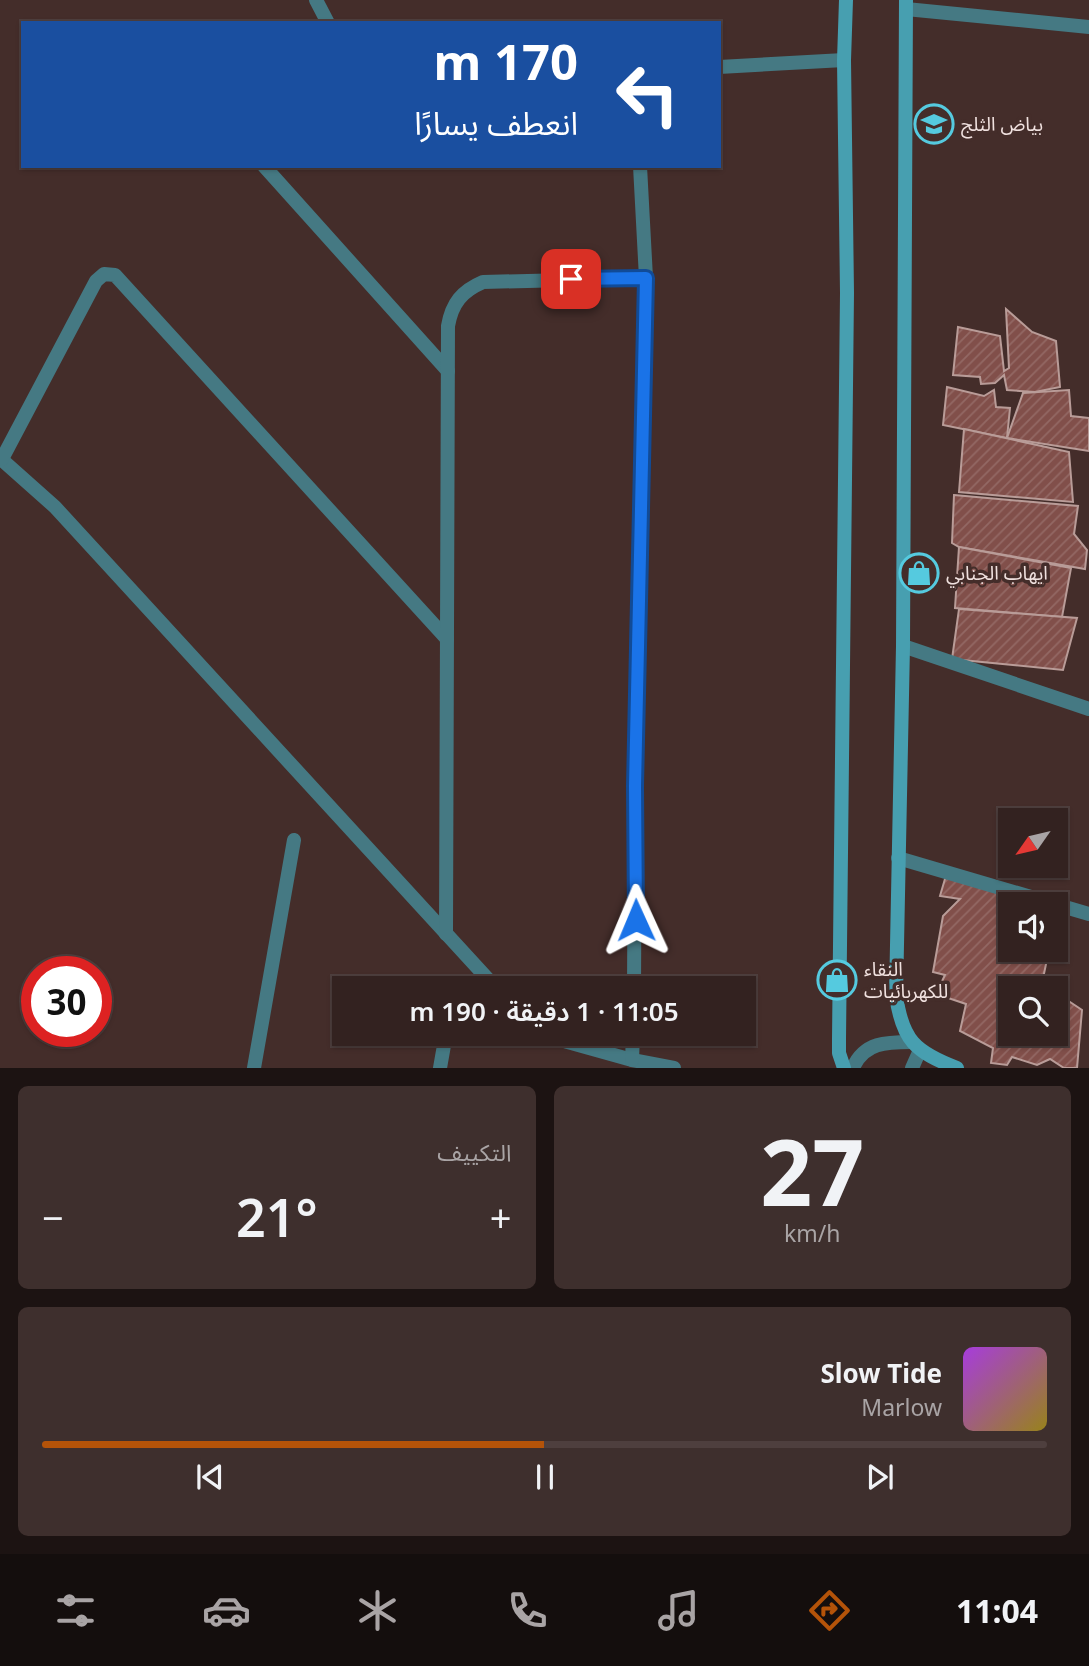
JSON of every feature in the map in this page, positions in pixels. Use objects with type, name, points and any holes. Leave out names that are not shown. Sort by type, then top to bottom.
[{"type":"main road","points":[[844,1068],[839,1053],[839,1040],[848,293],[844,60],[846,0]]},
{"type":"main road","points":[[906,5],[903,646],[896,995],[899,1016],[916,1046],[957,1068]]},
{"type":"street","points":[[316,0],[327,21]]},
{"type":"street","points":[[906,5],[1089,27]]},
{"type":"street","points":[[721,67],[844,60]]},
{"type":"street","points":[[266,168],[448,371]]},
{"type":"street","points":[[634,976],[635,786],[646,278],[640,168]]},
{"type":"street","points":[[447,639],[115,275],[104,274],[96,281],[1,458],[55,507],[485,976]]},
{"type":"street","points":[[446,934],[450,315],[462,295],[472,287],[496,281],[646,278]]},
{"type":"street","points":[[903,646],[1089,709]]},
{"type":"street","points":[[254,1068],[294,840]]},
{"type":"street","points":[[898,858],[1089,914]]},
{"type":"street","points":[[853,1068],[868,1048],[883,1042],[916,1046],[912,1068]]},
{"type":"street","points":[[440,1068],[444,1046]]},
{"type":"street","points":[[582,1046],[674,1068]]},
{"type":"street","points":[[632,1060],[633,1046]]},
{"type":"building","points":[[1006,309],[1032,332],[1056,341],[1060,387],[1035,392],[1007,390],[1004,375],[995,383],[981,384],[980,377],[953,375],[958,327],[1000,336],[1004,371],[1009,368]]},
{"type":"building","points":[[947,387],[984,396],[994,390],[996,407],[1010,408],[1007,438],[943,425]]},
{"type":"building","points":[[1069,390],[1071,416],[1089,418],[1089,451],[1007,438],[1023,393]]},
{"type":"building","points":[[964,429],[1069,452],[1073,502],[959,492]]},
{"type":"building","points":[[954,495],[1078,506],[1074,534],[1087,550],[1085,569],[959,547],[952,543]]},
{"type":"building","points":[[959,547],[1071,568],[1062,617],[955,608]]},
{"type":"building","points":[[959,609],[1077,618],[1063,670],[952,659]]},
{"type":"building","points":[[947,872],[998,893],[998,962],[1046,962],[1043,976],[998,976],[998,1046],[1068,1046],[1068,1001],[1082,1010],[1077,1068],[1064,1068],[1050,1059],[1037,1065],[1012,1057],[1007,1065],[991,1063],[993,1048],[960,1031],[966,1004],[936,994],[945,975],[933,972],[943,916],[960,899],[940,896]]},
{"type":"place","name":"بياض الثلج","points":[[934,124]]},
{"type":"place","name":"ايهاب الجنابي","points":[[919,573]]},
{"type":"place","name":"النقاء للكهربائيات","points":[[837,980]]},
{"type":"route","points":[[571,279],[646,278],[635,786],[636,920]]}]
